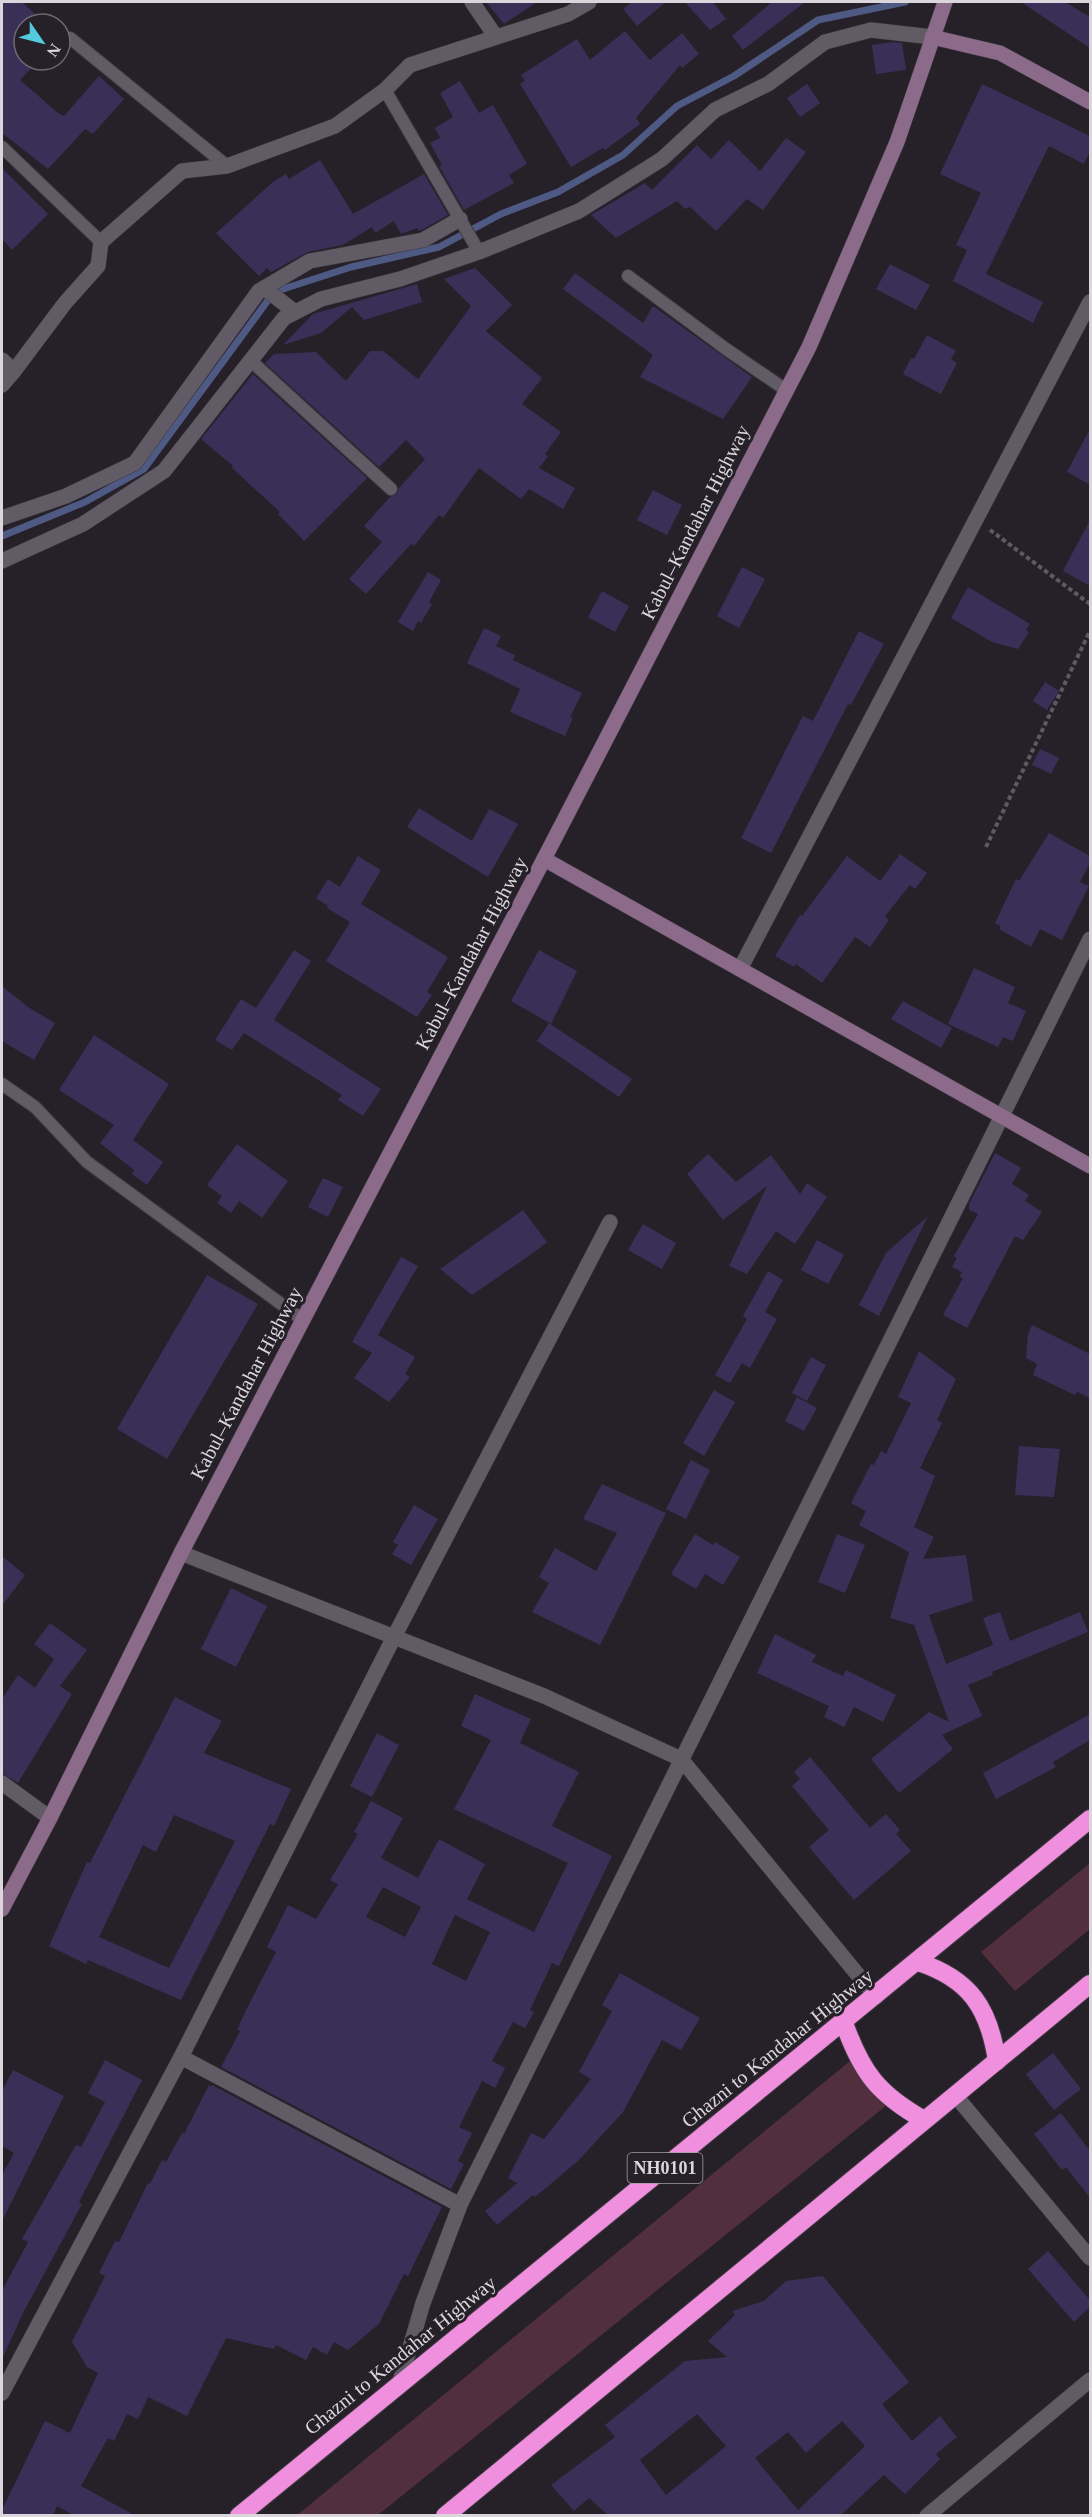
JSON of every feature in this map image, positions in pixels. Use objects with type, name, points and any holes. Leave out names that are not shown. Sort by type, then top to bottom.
[{"type":"highway","name":"Ghazni to Kandahar Highway","points":[[239,2516],[1090,1820]]},
{"type":"highway","points":[[918,1962],[943,1970],[964,1987],[981,2010],[992,2032],[997,2061]]},
{"type":"highway","points":[[445,2516],[1090,1984]]},
{"type":"highway","points":[[844,2023],[856,2055],[875,2084],[901,2107],[924,2120]]},
{"type":"main road","name":"Kabul–Kandahar Highway","points":[[2,1909],[50,1818],[181,1553],[544,859],[808,347],[897,142],[945,2]]},
{"type":"main road","points":[[932,37],[1000,54],[1090,102]]},
{"type":"main road","points":[[544,859],[1090,1166]]},
{"type":"street","points":[[472,2],[496,37]]},
{"type":"street","points":[[2,385],[65,303],[98,266],[101,242],[182,171],[227,166],[335,126],[385,90],[410,66],[568,14],[588,2]]},
{"type":"street","points":[[2,561],[84,524],[164,471],[284,318],[321,299],[400,279],[579,211],[662,159],[715,110],[768,84],[825,42],[871,30],[932,37]]},
{"type":"street","points":[[2,518],[66,496],[135,463],[259,291],[310,261],[423,240],[460,219]]},
{"type":"street","points":[[264,288],[295,312]]},
{"type":"street","points":[[740,969],[1090,302]]},
{"type":"street","points":[[2,360],[14,371]]},
{"type":"street","points":[[135,463],[151,480]]},
{"type":"street","points":[[399,2385],[423,2303],[460,2205],[1090,939]]},
{"type":"street","points":[[2,2393],[181,2057],[394,1637],[610,1222]]},
{"type":"street","points":[[181,1553],[543,1696],[681,1760],[876,1997]]},
{"type":"street","points":[[2,1783],[50,1818]]},
{"type":"street","points":[[181,2057],[460,2205]]},
{"type":"street","points":[[955,2095],[1090,2258]]},
{"type":"street","points":[[927,2516],[1090,2380]]},
{"type":"lane","points":[[72,40],[227,166]]},
{"type":"lane","points":[[385,90],[477,248]]},
{"type":"lane","points":[[2,147],[101,242]]},
{"type":"lane","points":[[628,276],[726,349],[786,390]]},
{"type":"lane","points":[[250,360],[391,489]]},
{"type":"lane","points":[[2,1084],[35,1107],[87,1162],[303,1320]]},
{"type":"path","points":[[976,520],[1090,604]]},
{"type":"path","points":[[986,847],[1090,631]]},
{"type":"shaded area","points":[[1090,1863],[1090,1929],[1015,1991],[981,1952]]},
{"type":"shaded area","points":[[850,2061],[887,2105],[378,2515],[296,2516]]},
{"type":"building","points":[[2,2],[22,2],[33,12],[12,12],[12,72],[28,72],[20,80],[64,116],[99,76],[124,99],[93,134],[85,129],[48,169],[2,133]]},
{"type":"building","points":[[486,2],[537,2],[504,24]]},
{"type":"building","points":[[632,2],[666,2],[637,26],[623,9]]},
{"type":"building","points":[[685,2],[713,2],[726,19],[710,30]]},
{"type":"building","points":[[772,2],[805,2],[743,50],[732,36]]},
{"type":"building","points":[[1021,2],[1065,2],[1090,17],[1090,48]]},
{"type":"building","points":[[625,31],[650,60],[682,33],[699,54],[682,68],[680,65],[636,118],[640,124],[605,150],[603,148],[571,167],[520,84],[525,81],[521,75],[577,39],[590,60]]},
{"type":"building","points":[[902,43],[906,70],[876,74],[872,45]]},
{"type":"building","points":[[460,81],[479,113],[493,105],[527,164],[509,175],[514,183],[464,210],[439,166],[442,165],[430,143],[440,138],[435,128],[453,117],[440,93]]},
{"type":"building","points":[[807,84],[820,103],[800,117],[787,98]]},
{"type":"building","points":[[982,84],[1090,136],[1090,151],[1084,164],[1049,146],[986,274],[1043,302],[1033,323],[953,281],[967,250],[956,245],[981,193],[940,174]]},
{"type":"building","points":[[786,138],[806,152],[763,210],[747,199],[716,231],[690,207],[685,209],[677,201],[616,238],[591,215],[645,183],[652,190],[697,145],[711,159],[729,140],[760,171]]},
{"type":"building","points":[[320,160],[353,214],[424,174],[448,215],[420,231],[417,228],[401,234],[394,221],[375,233],[372,227],[343,245],[308,252],[271,272],[267,268],[259,276],[216,233],[273,182],[286,174],[289,179]]},
{"type":"building","points":[[2,168],[48,214],[12,250],[2,239]]},
{"type":"building","points":[[890,264],[930,285],[916,310],[876,289]]},
{"type":"building","points":[[475,268],[512,305],[486,331],[542,378],[522,404],[561,432],[545,454],[548,456],[539,468],[575,488],[563,509],[529,489],[521,499],[479,468],[443,518],[439,515],[414,546],[411,544],[366,594],[349,579],[382,542],[364,526],[390,497],[397,494],[399,488],[425,459],[406,440],[379,467],[265,363],[274,354],[316,352],[346,381],[370,351],[383,351],[418,379],[471,306],[444,279]]},
{"type":"building","points":[[575,273],[643,323],[653,306],[752,377],[723,419],[640,377],[653,355],[563,289]]},
{"type":"building","points":[[417,284],[422,302],[364,320],[352,307],[321,333],[283,345],[313,314]]},
{"type":"building","points":[[927,335],[956,351],[951,359],[957,363],[941,394],[903,374]]},
{"type":"building","points":[[253,374],[367,478],[304,541],[278,514],[280,512],[232,468],[233,466],[201,439]]},
{"type":"building","points":[[1090,429],[1090,485],[1067,472]]},
{"type":"building","points":[[653,490],[682,505],[667,535],[637,520]]},
{"type":"building","points":[[1090,520],[1090,586],[1063,571]]},
{"type":"building","points":[[742,567],[765,579],[739,628],[717,616]]},
{"type":"building","points":[[428,572],[441,580],[429,602],[432,604],[421,623],[418,621],[413,631],[398,622]]},
{"type":"building","points":[[968,587],[1030,624],[1026,630],[1029,632],[1018,649],[992,642],[951,618]]},
{"type":"building","points":[[602,591],[629,606],[615,632],[588,617]]},
{"type":"building","points":[[484,628],[501,636],[496,646],[515,655],[513,660],[582,693],[570,717],[573,718],[565,736],[510,712],[520,689],[467,663]]},
{"type":"building","points":[[859,631],[884,644],[851,705],[848,704],[771,853],[741,838],[803,716],[813,721]]},
{"type":"building","points":[[1045,682],[1059,691],[1047,710],[1033,701]]},
{"type":"building","points":[[1040,749],[1059,758],[1051,774],[1032,765]]},
{"type":"building","points":[[419,808],[472,841],[489,809],[518,824],[488,877],[407,827]]},
{"type":"building","points":[[1049,833],[1090,856],[1090,863],[1080,882],[1089,886],[1062,940],[1040,929],[1031,947],[999,929],[1001,926],[995,923],[1016,879],[1019,881]]},
{"type":"building","points":[[900,854],[927,873],[915,889],[910,885],[885,916],[889,920],[870,947],[855,937],[822,983],[796,964],[794,967],[775,956],[800,915],[802,916],[847,856],[880,881]]},
{"type":"building","points":[[358,856],[381,870],[361,904],[448,957],[427,992],[432,995],[417,1017],[326,961],[350,922],[327,908],[328,906],[316,898],[328,879],[340,887]]},
{"type":"building","points":[[294,950],[311,961],[274,1020],[381,1089],[363,1116],[338,1100],[342,1095],[244,1033],[232,1050],[215,1040],[241,999],[256,1008]]},
{"type":"building","points":[[539,950],[577,971],[551,1024],[511,1001]]},
{"type":"building","points":[[974,968],[1015,987],[1008,1003],[1026,1011],[1013,1041],[1003,1037],[998,1047],[948,1024]]},
{"type":"building","points":[[2,986],[28,1007],[55,1023],[34,1060],[2,1041]]},
{"type":"building","points":[[903,1001],[952,1028],[941,1048],[891,1019]]},
{"type":"building","points":[[549,1023],[632,1079],[619,1097],[537,1041]]},
{"type":"building","points":[[94,1035],[169,1084],[133,1140],[163,1162],[147,1185],[132,1174],[134,1170],[100,1143],[114,1125],[59,1090]]},
{"type":"building","points":[[237,1144],[288,1181],[262,1218],[239,1201],[231,1213],[217,1203],[222,1196],[207,1185]]},
{"type":"building","points":[[995,1153],[1021,1168],[1012,1184],[1029,1195],[1025,1201],[1042,1212],[1023,1240],[1015,1236],[967,1328],[943,1315],[963,1278],[959,1277],[962,1272],[952,1267],[957,1258],[954,1256],[978,1214],[969,1210],[969,1204]]},
{"type":"building","points":[[708,1154],[736,1182],[771,1155],[800,1194],[807,1183],[827,1197],[795,1244],[776,1231],[747,1274],[729,1266],[767,1186],[723,1220],[687,1174]]},
{"type":"building","points":[[323,1178],[343,1187],[328,1217],[308,1207]]},
{"type":"building","points":[[523,1210],[547,1242],[533,1253],[472,1295],[440,1269]]},
{"type":"building","points":[[928,1216],[879,1316],[859,1305],[886,1253]]},
{"type":"building","points":[[643,1224],[676,1243],[662,1269],[628,1250]]},
{"type":"building","points":[[817,1240],[844,1255],[828,1284],[801,1270]]},
{"type":"building","points":[[401,1257],[418,1266],[378,1335],[415,1357],[405,1374],[410,1377],[389,1402],[354,1378],[372,1353],[352,1342]]},
{"type":"building","points":[[768,1271],[783,1280],[765,1312],[777,1319],[750,1368],[742,1363],[730,1383],[715,1375],[747,1319],[743,1316]]},
{"type":"building","points":[[207,1275],[258,1304],[167,1459],[117,1429]]},
{"type":"building","points":[[1032,1325],[1090,1354],[1090,1398],[1077,1392],[1075,1395],[1033,1375],[1037,1364],[1026,1358],[1028,1334]]},
{"type":"building","points":[[919,1351],[956,1379],[937,1420],[942,1423],[920,1468],[935,1476],[914,1527],[934,1537],[923,1559],[966,1555],[973,1601],[929,1615],[946,1664],[993,1645],[983,1618],[1000,1612],[1010,1641],[1080,1612],[1088,1632],[992,1672],[993,1675],[968,1685],[982,1716],[942,1735],[953,1749],[899,1793],[871,1759],[929,1712],[949,1722],[914,1625],[890,1618],[909,1552],[859,1525],[866,1511],[851,1503],[871,1464],[874,1465],[881,1451],[886,1454],[911,1403],[898,1397]]},
{"type":"building","points":[[811,1357],[826,1365],[807,1401],[792,1393]]},
{"type":"building","points":[[714,1390],[735,1402],[704,1456],[683,1443]]},
{"type":"building","points":[[797,1397],[817,1408],[804,1431],[785,1421]]},
{"type":"building","points":[[1019,1446],[1060,1449],[1054,1497],[1015,1495]]},
{"type":"building","points":[[691,1460],[710,1470],[686,1519],[666,1509]]},
{"type":"building","points":[[602,1484],[666,1513],[600,1645],[532,1612],[549,1583],[539,1577],[555,1548],[596,1571],[617,1533],[583,1519]]},
{"type":"building","points":[[414,1505],[438,1519],[411,1565],[392,1554],[398,1545],[393,1542]]},
{"type":"building","points":[[695,1534],[713,1545],[715,1542],[740,1557],[723,1585],[705,1574],[696,1589],[671,1574]]},
{"type":"building","points":[[837,1534],[865,1545],[845,1593],[818,1582]]},
{"type":"building","points":[[2,1556],[25,1575],[2,1606]]},
{"type":"building","points":[[231,1588],[267,1606],[236,1667],[201,1649]]},
{"type":"building","points":[[50,1623],[87,1650],[60,1686],[72,1694],[18,1783],[2,1773],[2,1699],[18,1675],[35,1688],[54,1659],[34,1644]]},
{"type":"building","points":[[775,1634],[816,1655],[812,1662],[843,1676],[846,1670],[896,1695],[883,1722],[854,1707],[844,1727],[824,1717],[829,1706],[757,1673]]},
{"type":"building","points":[[475,1694],[531,1719],[520,1743],[579,1772],[552,1826],[612,1856],[559,1966],[552,1963],[530,2010],[534,2012],[525,2028],[513,2022],[492,2061],[505,2068],[495,2088],[482,2081],[459,2127],[472,2133],[458,2161],[464,2164],[451,2189],[221,2067],[240,2031],[237,2030],[245,2012],[276,1952],[267,1947],[288,1905],[316,1919],[338,1884],[330,1880],[358,1834],[354,1832],[371,1801],[403,1818],[381,1858],[418,1878],[439,1839],[485,1864],[467,1899],[534,1932],[568,1863],[454,1809],[491,1740],[461,1726]],"holes":[[[383,1887],[421,1907],[405,1937],[366,1917]],[[455,1915],[490,1932],[466,1981],[432,1964]]]},
{"type":"building","points":[[175,1697],[222,1721],[204,1753],[291,1789],[274,1826],[270,1824],[181,2000],[88,1960],[86,1964],[49,1946],[87,1862],[90,1863]],"holes":[[[174,1815],[235,1841],[169,1968],[99,1937],[143,1845],[156,1852]]]},
{"type":"building","points":[[1090,1714],[1090,1740],[1053,1762],[1056,1767],[996,1799],[983,1773]]},
{"type":"building","points":[[377,1733],[399,1745],[372,1797],[350,1786]]},
{"type":"building","points":[[810,1757],[870,1828],[886,1814],[900,1830],[896,1834],[911,1851],[854,1900],[809,1847],[829,1830],[792,1786],[800,1779],[794,1772]]},
{"type":"building","points":[[620,1973],[700,2018],[681,2050],[662,2040],[623,2112],[578,2161],[497,2225],[485,2211],[517,2183],[508,2178],[531,2133],[544,2139],[591,2079],[579,2072],[612,2011],[602,2005]]},
{"type":"building","points":[[1053,2053],[1081,2089],[1054,2110],[1026,2074]]},
{"type":"building","points":[[105,2060],[142,2080],[79,2202],[82,2204],[24,2311],[2,2359],[2,2291],[28,2242],[22,2239],[76,2145],[81,2147],[105,2102],[88,2093]]},
{"type":"building","points":[[13,2070],[64,2096],[2,2221],[2,2175],[14,2153],[2,2146],[2,2091]]},
{"type":"building","points":[[209,2085],[442,2207],[408,2276],[404,2274],[379,2324],[348,2350],[334,2342],[327,2355],[313,2347],[306,2360],[276,2345],[274,2349],[226,2338],[187,2416],[148,2397],[138,2419],[127,2414],[114,2441],[108,2438],[81,2486],[136,2516],[75,2516],[57,2506],[53,2516],[2,2516],[2,2510],[45,2421],[70,2433],[98,2373],[87,2367],[72,2342],[105,2276],[99,2273],[115,2241],[119,2242],[162,2160],[166,2162],[182,2133],[184,2134]]},
{"type":"building","points":[[1061,2113],[1090,2151],[1090,2198],[1066,2167],[1062,2170],[1034,2134]]},
{"type":"building","points":[[1048,2251],[1090,2300],[1090,2307],[1074,2322],[1028,2269]]},
{"type":"building","points":[[823,2276],[909,2382],[882,2404],[912,2441],[940,2416],[957,2437],[936,2454],[940,2459],[905,2494],[884,2475],[840,2516],[609,2516],[589,2498],[574,2511],[551,2485],[615,2437],[605,2425],[685,2361],[727,2357],[708,2341],[735,2315],[732,2311],[764,2301],[786,2281]],"holes":[[[697,2414],[726,2446],[666,2495],[640,2460]],[[842,2421],[865,2446],[798,2510],[755,2458],[788,2432],[806,2453]]]},
{"type":"waterway","points":[[2,536],[85,502],[144,469],[274,292],[351,267],[439,247],[501,214],[558,192],[623,155],[677,106],[734,76],[818,20],[905,2]]}]
